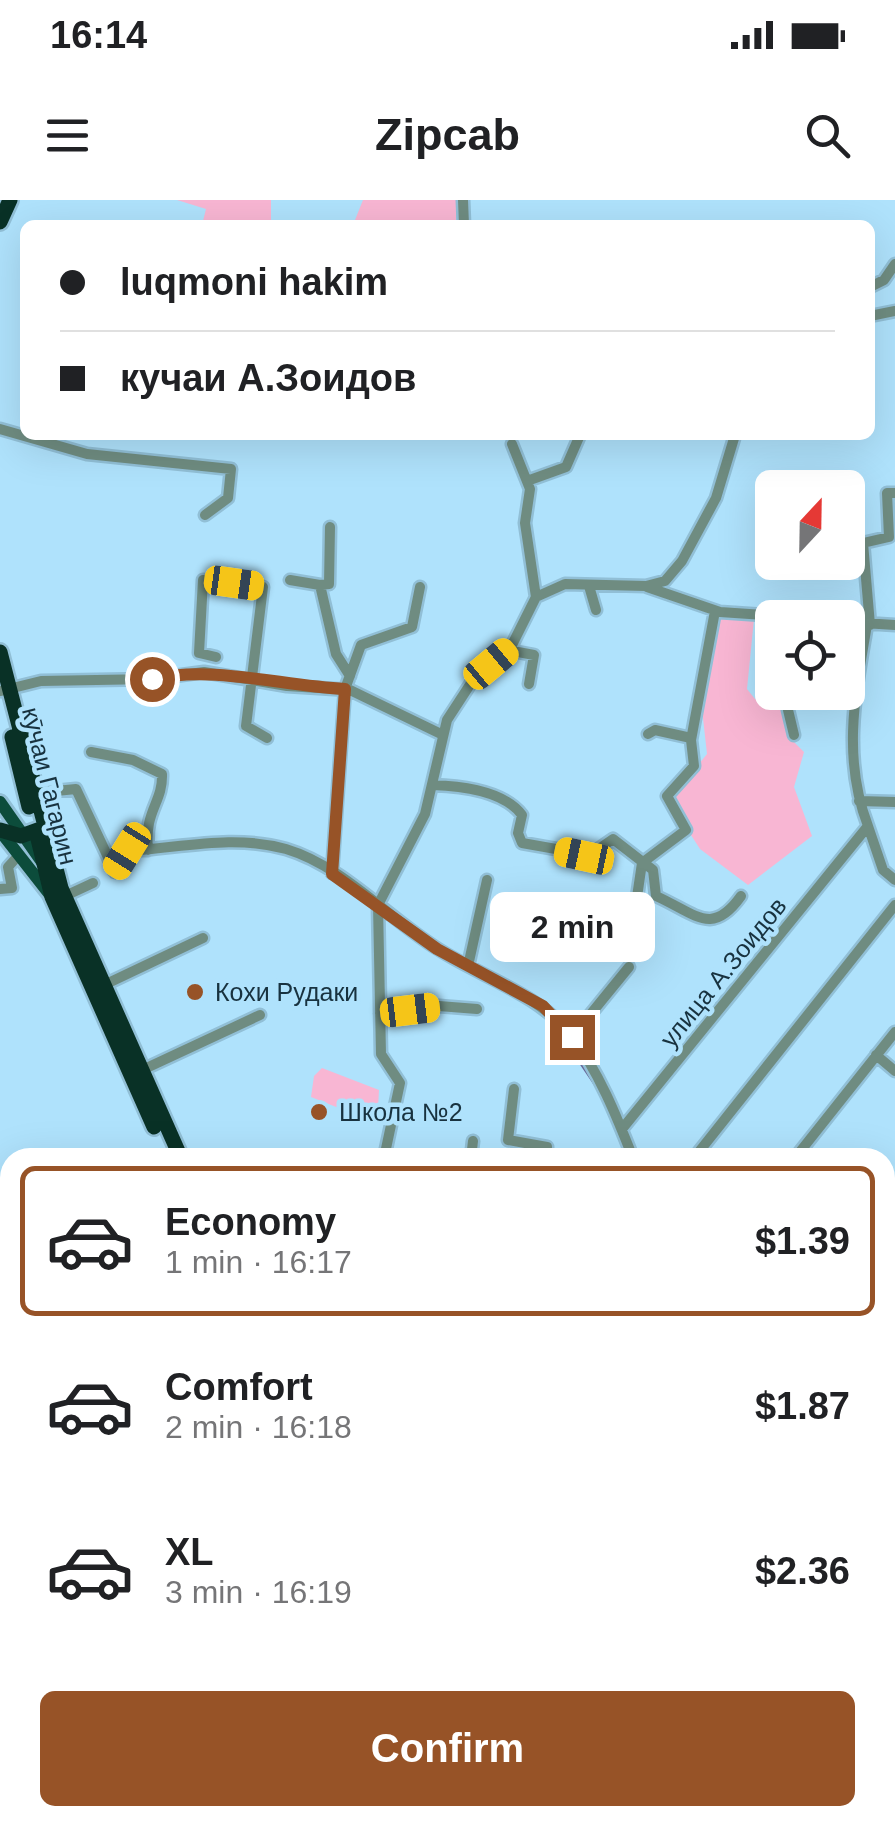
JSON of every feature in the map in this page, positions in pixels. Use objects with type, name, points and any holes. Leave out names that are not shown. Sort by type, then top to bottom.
[{"type":"highway","points":[[0,222],[10,200]]},
{"type":"highway","name":"кӯчаи Гагарин","points":[[0,652],[21,829],[60,894]]},
{"type":"highway","name":"кӯчаи Гагарин","points":[[4,689],[36,794],[21,829]]},
{"type":"highway","name":"кӯчаи Гагарин","points":[[21,829],[60,894]]},
{"type":"highway","points":[[60,894],[176,1148]]},
{"type":"highway","points":[[60,894],[166,1148]]},
{"type":"main road","points":[[0,802],[21,829],[18,856],[60,894]]},
{"type":"street","points":[[875,284],[884,280],[895,264]]},
{"type":"street","points":[[38,440],[87,454],[232,468],[228,498],[205,515]]},
{"type":"street","points":[[527,482],[566,467],[578,440]]},
{"type":"street","points":[[536,597],[566,584],[646,586],[664,582],[682,561],[716,498],[733,440]]},
{"type":"street","points":[[386,1148],[400,1082],[381,1054],[378,904],[424,814],[441,734],[475,677],[508,650],[536,597],[525,523],[531,506],[527,482],[512,444]]},
{"type":"street","points":[[895,493],[887,493],[889,537],[863,543],[868,625],[852,709],[852,777],[883,870],[895,880]]},
{"type":"street","points":[[290,580],[329,584],[330,527]]},
{"type":"street","points":[[216,657],[199,653],[203,580],[263,587],[246,726],[266,738]]},
{"type":"street","points":[[320,584],[336,654],[350,676]]},
{"type":"street","points":[[589,586],[596,610]]},
{"type":"street","points":[[646,586],[715,611],[755,614]]},
{"type":"street","points":[[332,874],[345,689],[362,645],[412,628],[420,587]]},
{"type":"street","points":[[632,931],[642,863],[684,834],[667,796],[694,766],[692,738],[715,611]]},
{"type":"street","points":[[865,625],[895,626]]},
{"type":"street","points":[[508,650],[534,655],[529,684]]},
{"type":"street","points":[[4,689],[42,681],[152,679],[204,672],[250,681],[345,689],[441,734]]},
{"type":"street","points":[[788,710],[794,735]]},
{"type":"street","points":[[648,734],[655,730],[692,738]]},
{"type":"street","points":[[91,752],[132,760],[162,774],[162,784],[146,824],[148,850]]},
{"type":"street","points":[[433,786],[463,786],[516,807],[522,815],[518,838],[522,842],[590,855],[610,838],[654,874],[656,896],[700,916],[716,921],[725,918],[741,896]]},
{"type":"street","points":[[36,794],[76,789],[114,872],[127,851],[223,841],[288,850],[332,874],[468,966],[543,1006],[572,1037],[629,1148]]},
{"type":"street","points":[[859,802],[895,802]]},
{"type":"street","name":"улица А.Зоидов","points":[[622,1129],[868,826]]},
{"type":"street","points":[[0,888],[12,888],[8,867],[18,856]]},
{"type":"street","points":[[468,966],[488,880]]},
{"type":"street","points":[[60,894],[93,883]]},
{"type":"street","points":[[702,1148],[895,906]]},
{"type":"street","points":[[104,984],[203,938]]},
{"type":"street","points":[[572,1037],[629,968]]},
{"type":"street","points":[[380,1013],[439,1006],[477,1009]]},
{"type":"street","points":[[140,1071],[260,1015]]},
{"type":"street","points":[[803,1148],[895,1032]]},
{"type":"street","points":[[876,1055],[895,1071]]},
{"type":"street","points":[[514,1089],[508,1140],[547,1148]]},
{"type":"street","points":[[472,1148],[473,1141]]},
{"type":"street","points":[[895,1398],[895,1432]]},
{"type":"shaded area","points":[[177,200],[271,200],[271,220],[203,220],[206,209]]},
{"type":"shaded area","points":[[363,200],[457,200],[456,220],[355,220]]},
{"type":"shaded area","points":[[721,616],[754,619],[747,689],[755,699],[755,710],[786,712],[793,741],[804,752],[794,787],[812,836],[748,885],[700,849],[669,801],[707,754],[702,709],[714,620]]},
{"type":"shaded area","points":[[322,1068],[379,1090],[378,1108],[369,1120],[311,1097],[314,1076]]},
{"type":"waterway","points":[[554,1024],[600,1092]]},
{"type":"place","name":"Кохи Рудаки","points":[[195,992]]},
{"type":"place","name":"Школа №2","points":[[319,1112]]},
{"type":"route","points":[[152,679],[204,672],[287,686],[345,689],[332,874],[437,949],[543,1006],[572,1037]]}]
